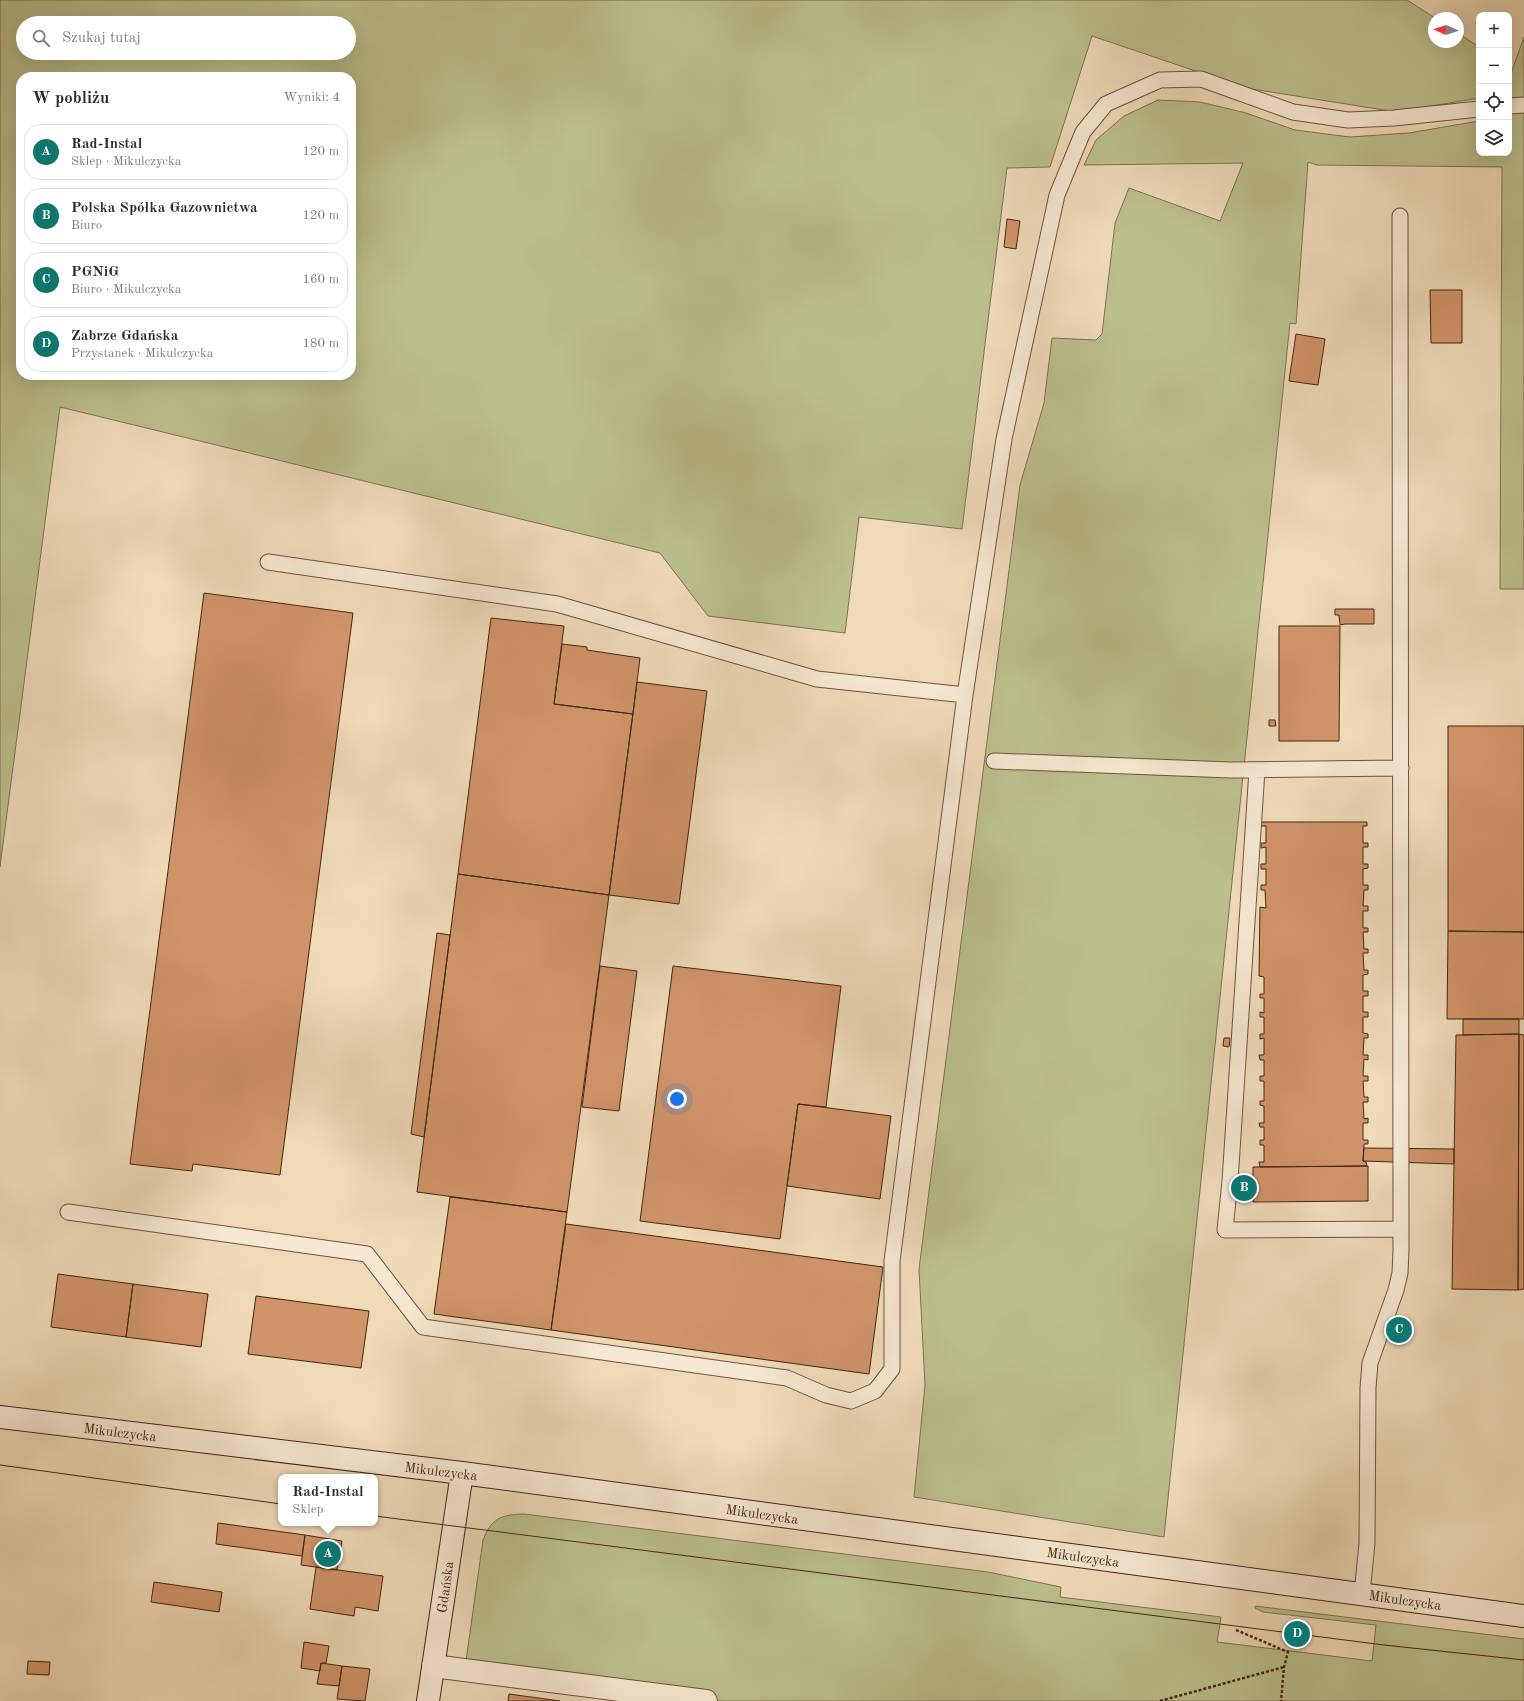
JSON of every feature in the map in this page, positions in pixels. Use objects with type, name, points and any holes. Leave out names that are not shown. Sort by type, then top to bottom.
[{"type":"main road","name":"Mikulczycka","points":[[0,1417],[462,1474],[1524,1616]]},
{"type":"main road","name":"Gdańska","points":[[428,1701],[462,1474]]},
{"type":"main road","points":[[433,1666],[706,1701]]},
{"type":"lane","points":[[68,1212],[367,1254],[423,1327],[787,1378],[826,1395],[851,1401],[875,1391],[892,1369],[892,1261],[965,695],[1004,439],[1057,195],[1083,132],[1106,104],[1160,80],[1201,79],[1293,112],[1348,120],[1394,118],[1476,109]]},
{"type":"lane","points":[[1512,106],[1524,105]]},
{"type":"lane","points":[[1362,1594],[1367,1542],[1368,1388],[1370,1362],[1396,1290],[1400,1273],[1400,216]]},
{"type":"lane","points":[[268,562],[557,604],[817,679],[965,695]]},
{"type":"lane","points":[[994,761],[1257,770],[1401,768]]},
{"type":"lane","points":[[1257,770],[1225,1230],[1401,1229]]},
{"type":"path","points":[[1236,1630],[1288,1652],[1284,1667],[1281,1701]]},
{"type":"path","points":[[1160,1701],[1284,1667]]},
{"type":"green space","points":[[0,0],[1407,0],[1428,14],[1428,48],[1464,48],[1464,37],[1476,45],[1476,99],[1396,112],[1246,88],[1092,36],[1050,167],[1007,168],[962,529],[859,517],[845,633],[708,616],[660,553],[60,407],[0,867]]},
{"type":"green space","points":[[1524,37],[1524,589],[1500,589],[1502,167],[1317,165],[1308,162],[1296,324],[1290,323],[1164,1537],[914,1497],[925,1385],[919,1269],[1020,485],[1044,403],[1052,338],[1096,340],[1102,334],[1115,223],[1129,188],[1220,221],[1243,163],[1084,165],[1096,140],[1124,116],[1158,100],[1200,102],[1246,113],[1295,130],[1350,137],[1409,133],[1476,122],[1476,156],[1512,156],[1512,71]]},
{"type":"green space","points":[[524,1514],[988,1572],[1061,1587],[1060,1597],[1221,1617],[1217,1642],[1372,1661],[1376,1625],[1263,1612],[1255,1608],[1255,1606],[1524,1639],[1524,1701],[721,1701],[465,1668],[483,1540],[490,1527],[498,1519],[509,1515]]},
{"type":"building","points":[[1007,219],[1020,221],[1016,249],[1004,247]]},
{"type":"building","points":[[1430,290],[1462,290],[1462,343],[1431,343]]},
{"type":"building","points":[[1296,334],[1325,339],[1318,385],[1289,381]]},
{"type":"building","points":[[204,593],[353,613],[280,1175],[193,1164],[192,1171],[130,1164]]},
{"type":"building","points":[[1335,609],[1374,609],[1374,624],[1340,625],[1339,615],[1335,615]]},
{"type":"building","points":[[491,618],[564,626],[554,704],[633,714],[609,895],[458,874]]},
{"type":"building","points":[[1279,626],[1340,626],[1339,741],[1279,741]]},
{"type":"building","points":[[562,644],[587,647],[587,650],[640,658],[633,714],[554,704]]},
{"type":"building","points":[[637,682],[707,691],[679,904],[609,895]]},
{"type":"building","points":[[1269,720],[1275,720],[1276,726],[1269,726]]},
{"type":"building","points":[[1448,726],[1524,726],[1524,932],[1448,931]]},
{"type":"building","points":[[1261,822],[1367,822],[1367,826],[1363,826],[1363,843],[1368,843],[1368,847],[1363,847],[1363,864],[1368,864],[1368,868],[1363,869],[1363,885],[1368,885],[1368,890],[1364,890],[1363,906],[1368,906],[1368,911],[1363,911],[1363,928],[1368,928],[1368,932],[1363,932],[1364,949],[1368,949],[1368,953],[1363,953],[1364,970],[1368,970],[1368,974],[1363,975],[1363,991],[1368,991],[1368,996],[1363,996],[1363,1012],[1368,1012],[1368,1017],[1363,1017],[1363,1033],[1368,1034],[1368,1038],[1364,1038],[1363,1055],[1368,1055],[1368,1060],[1364,1059],[1363,1076],[1368,1076],[1368,1081],[1363,1081],[1364,1097],[1368,1097],[1368,1102],[1363,1102],[1364,1119],[1368,1118],[1368,1123],[1363,1123],[1363,1140],[1368,1140],[1368,1144],[1364,1144],[1363,1161],[1366,1162],[1367,1166],[1260,1167],[1259,1162],[1264,1162],[1264,1145],[1260,1145],[1260,1140],[1264,1140],[1264,1127],[1260,1127],[1259,1123],[1264,1123],[1264,1106],[1260,1105],[1260,1101],[1264,1101],[1264,1081],[1260,1081],[1260,1076],[1264,1076],[1264,1060],[1260,1060],[1259,1055],[1264,1055],[1264,1038],[1260,1039],[1260,1034],[1264,1034],[1264,1017],[1260,1017],[1260,1012],[1264,1013],[1264,998],[1260,998],[1260,994],[1264,994],[1264,977],[1259,976],[1260,907],[1266,908],[1265,890],[1261,890],[1261,885],[1266,885],[1266,869],[1261,869],[1261,864],[1266,864],[1266,847],[1261,848],[1261,843],[1266,843],[1266,826],[1261,826]]},
{"type":"building","points":[[458,874],[609,895],[567,1212],[417,1192]]},
{"type":"building","points":[[1448,931],[1524,932],[1524,1019],[1447,1019]]},
{"type":"building","points":[[437,933],[450,935],[424,1137],[411,1134]]},
{"type":"building","points":[[600,966],[637,971],[619,1111],[582,1107]]},
{"type":"building","points":[[673,966],[841,986],[826,1107],[798,1104],[780,1239],[640,1221]]},
{"type":"building","points":[[1463,1019],[1519,1019],[1519,1034],[1463,1035]]},
{"type":"building","points":[[1519,1034],[1524,1035],[1524,1289],[1518,1290]]},
{"type":"building","points":[[1519,1034],[1518,1290],[1452,1289],[1456,1035]]},
{"type":"building","points":[[1224,1038],[1230,1038],[1229,1047],[1223,1046]]},
{"type":"building","points":[[798,1104],[891,1116],[880,1199],[787,1186]]},
{"type":"building","points":[[1364,1148],[1454,1149],[1454,1164],[1363,1161]]},
{"type":"building","points":[[1368,1166],[1368,1201],[1253,1202],[1253,1167]]},
{"type":"building","points":[[450,1197],[567,1212],[551,1330],[434,1314]]},
{"type":"building","points":[[566,1224],[883,1267],[869,1374],[551,1330]]},
{"type":"building","points":[[58,1274],[133,1284],[126,1337],[51,1327]]},
{"type":"building","points":[[133,1284],[208,1294],[201,1347],[126,1337]]},
{"type":"building","points":[[256,1296],[369,1311],[361,1368],[248,1354]]},
{"type":"building","points":[[218,1523],[305,1535],[302,1556],[216,1544]]},
{"type":"building","points":[[305,1535],[342,1541],[337,1570],[301,1565]]},
{"type":"building","points":[[316,1567],[383,1576],[378,1611],[355,1607],[354,1616],[310,1609]]},
{"type":"building","points":[[154,1582],[222,1592],[219,1612],[151,1602]]},
{"type":"building","points":[[304,1642],[329,1646],[326,1663],[321,1663],[320,1671],[301,1668]]},
{"type":"building","points":[[28,1661],[50,1662],[49,1675],[27,1674]]},
{"type":"building","points":[[321,1663],[342,1666],[339,1686],[317,1684]]},
{"type":"building","points":[[342,1666],[370,1669],[365,1701],[337,1699]]},
{"type":"building","points":[[509,1694],[560,1701],[508,1701]]},
{"type":"tram line","points":[[0,1465],[278,1504]]},
{"type":"tram line","points":[[378,1516],[1384,1645],[1524,1660]]},
{"type":"place","name":"Polska Spółka Gazownictwa","points":[[1244,1188]]},
{"type":"place","name":"PGNiG","points":[[1399,1330]]},
{"type":"place","name":"Rad-Instal","points":[[328,1554]]},
{"type":"place","name":"Zabrze Gdańska","points":[[1297,1634]]}]
